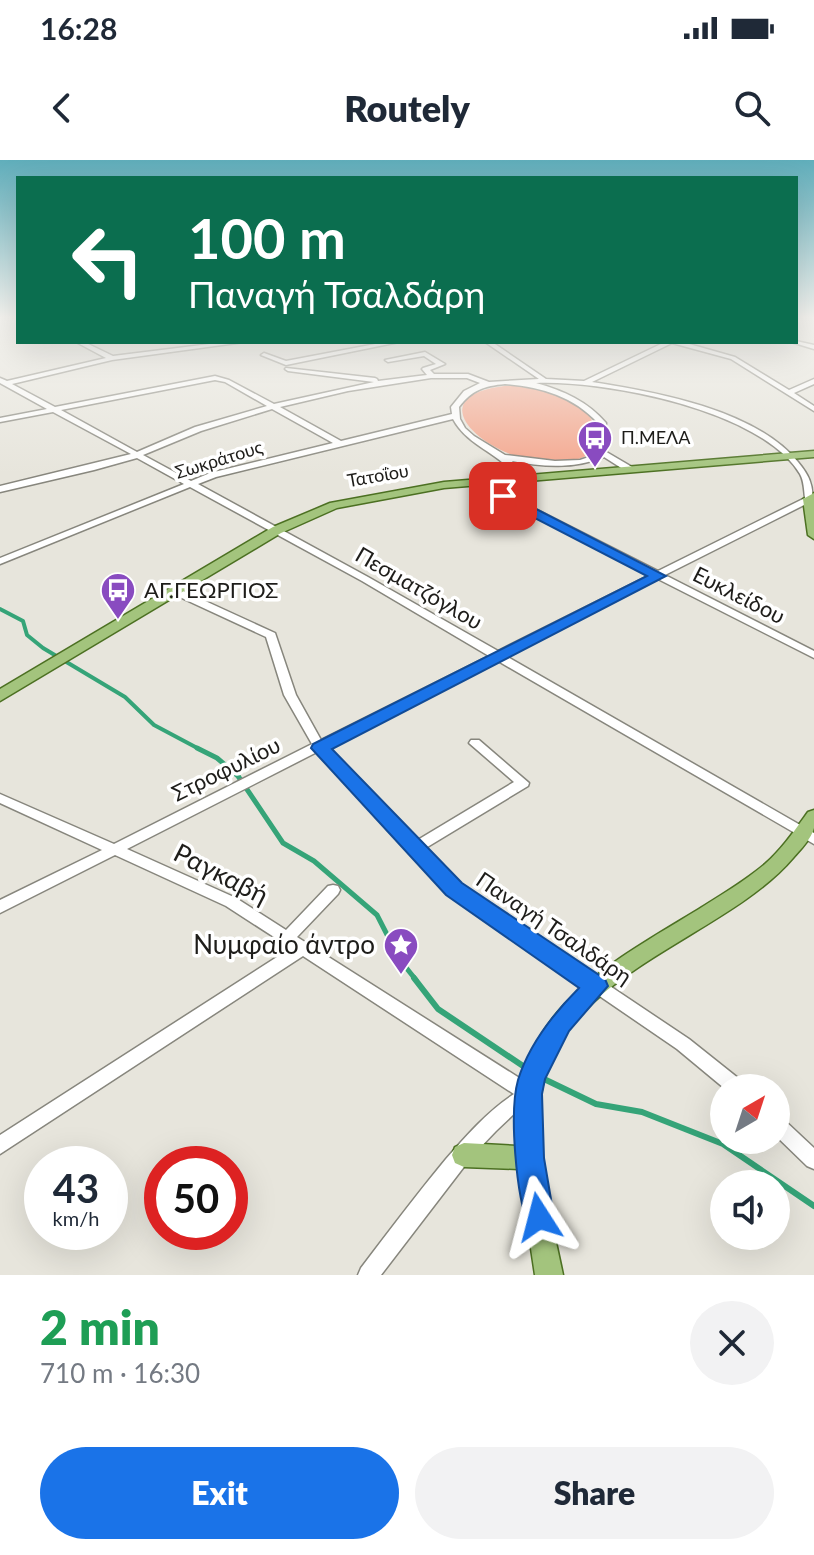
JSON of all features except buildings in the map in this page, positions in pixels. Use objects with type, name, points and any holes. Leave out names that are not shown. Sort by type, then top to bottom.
[{"type":"main road","name":"Τατοΐου","points":[[0,696],[277,530],[309,514],[345,502],[521,477],[814,454]]},
{"type":"main road","points":[[811,497],[814,535]]},
{"type":"main road","points":[[549,1275],[530,1158],[529,1094],[537,1064],[560,1024],[596,986],[763,876],[810,829]]},
{"type":"main road","points":[[464,1155],[530,1158]]},
{"type":"street","points":[[4,381],[55,370]]},
{"type":"street","points":[[296,370],[386,382]]},
{"type":"street","points":[[426,370],[434,377]]},
{"type":"street","points":[[530,370],[543,379]]},
{"type":"street","points":[[587,382],[613,370]]},
{"type":"street","points":[[751,370],[814,409]]},
{"type":"street","points":[[0,489],[139,454],[195,430],[273,406],[386,382],[434,377],[478,377],[489,384]]},
{"type":"street","points":[[0,420],[215,378],[227,381],[340,444]]},
{"type":"street","points":[[521,477],[513,463],[459,426],[455,416],[461,397],[472,388],[543,379],[587,382],[662,395],[766,438],[804,473],[811,497]]},
{"type":"street","name":"Πεσματζόγλου","points":[[4,381],[810,829]]},
{"type":"street","points":[[789,393],[814,381]]},
{"type":"street","points":[[519,382],[560,392],[594,412],[604,425],[598,449],[629,469]]},
{"type":"street","name":"Σωκράτους","points":[[0,561],[191,483],[455,416]]},
{"type":"street","points":[[504,457],[533,463],[564,463],[603,455]]},
{"type":"street","points":[[564,463],[572,473]]},
{"type":"street","name":"Ευκλείδου","points":[[475,482],[814,655]]},
{"type":"street","name":"Στροφυλίου","points":[[0,907],[320,748],[811,497]]},
{"type":"street","name":"Παναγή Τσαλδάρη","points":[[175,591],[271,635],[290,695],[320,748],[454,889],[473,905],[683,1044],[720,1074]]},
{"type":"street","points":[[416,847],[523,783],[475,743]]},
{"type":"street","name":"Ραγκαβή","points":[[0,798],[231,902],[529,1094]]},
{"type":"street","points":[[0,1145],[295,943],[312,908],[333,890]]},
{"type":"street","points":[[368,1275],[464,1155],[511,1102],[529,1094]]},
{"type":"street","points":[[790,1137],[814,1160]]},
{"type":"shaded area","points":[[517,385],[546,390],[573,401],[592,420],[596,449],[570,461],[539,462],[509,453],[483,439],[466,422],[463,405],[479,392]]},
{"type":"waterway","points":[[0,609],[23,621],[27,635],[43,648],[125,697],[154,725],[201,750]]},
{"type":"waterway","points":[[197,748],[201,750]]},
{"type":"waterway","points":[[201,750],[217,758],[238,776],[283,843],[314,861],[377,915],[400,960],[416,980]]},
{"type":"waterway","points":[[414,978],[438,1009],[529,1070]]},
{"type":"waterway","points":[[544,1079],[596,1104],[642,1112],[723,1144],[814,1206]]},
{"type":"place","name":"Π.ΜΕΛΑ","points":[[595,469]]},
{"type":"place","name":"ΑΓ.ΓΕΩΡΓΙΟΣ","points":[[118,621]]},
{"type":"place","name":"Νυμφαίο άντρο","points":[[401,976]]},
{"type":"route","points":[[503,496],[659,576],[320,748],[454,889],[473,905],[596,986],[560,1024],[532,1078],[529,1094],[530,1158],[539,1217]]}]
